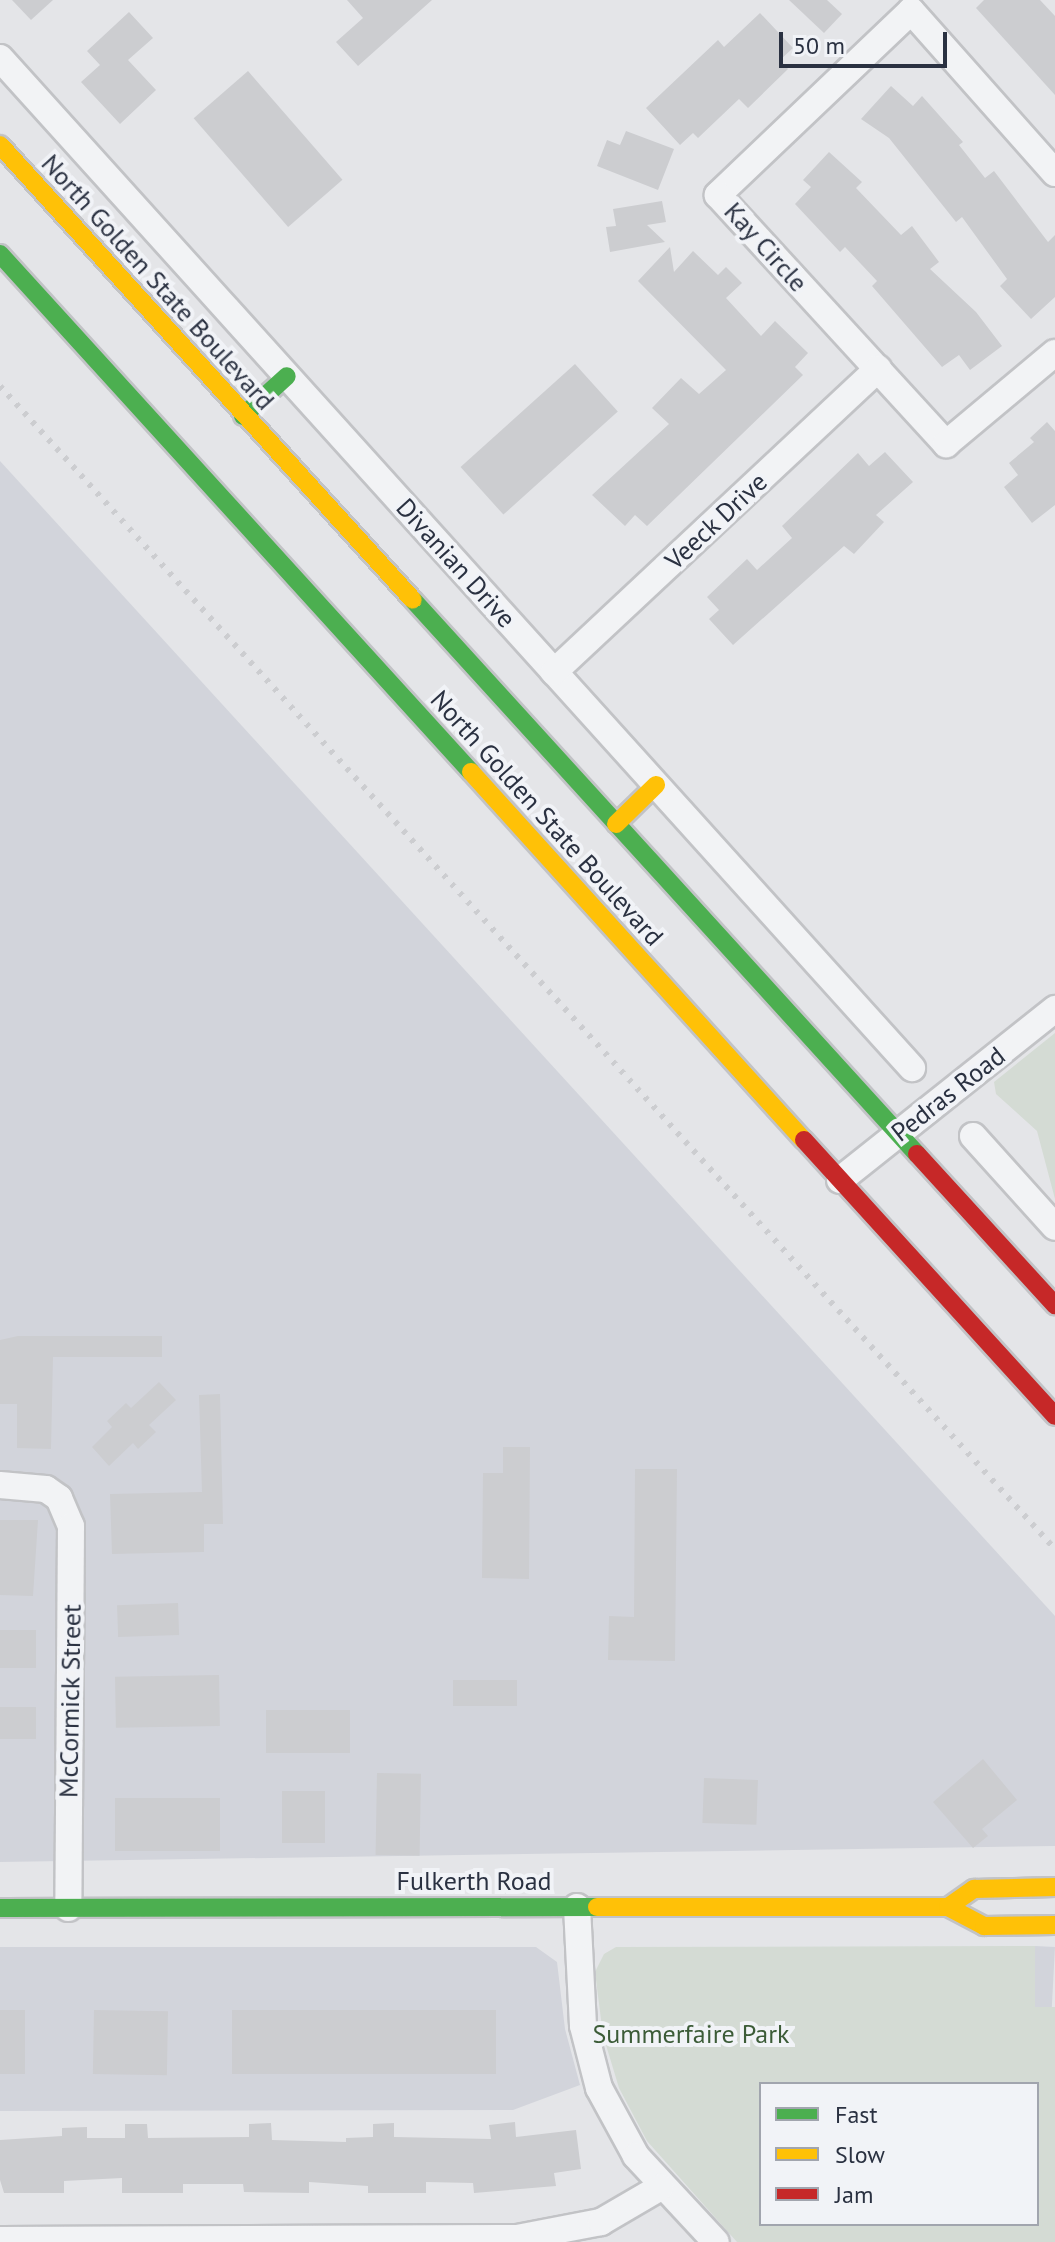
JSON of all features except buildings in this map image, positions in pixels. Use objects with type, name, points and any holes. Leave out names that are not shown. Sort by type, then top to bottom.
[{"type":"main road","name":"North Golden State Boulevard","points":[[0,145],[243,416],[1055,1305]]},
{"type":"main road","name":"North Golden State Boulevard","points":[[0,254],[1055,1416]]},
{"type":"main road","points":[[243,416],[287,376]]},
{"type":"main road","points":[[616,824],[656,785]]},
{"type":"main road","name":"Fulkerth Road","points":[[948,1907],[974,1889],[1055,1887]]},
{"type":"main road","name":"Fulkerth Road","points":[[0,1908],[948,1907],[984,1926],[1055,1925]]},
{"type":"street","name":"Kay Circle","points":[[1055,173],[911,11],[718,195],[946,444],[1055,353]]},
{"type":"street","name":"Divanian Drive","points":[[0,58],[912,1068]]},
{"type":"street","name":"Veeck Drive","points":[[554,672],[878,369]]},
{"type":"street","name":"Pedras Road","points":[[840,1180],[1055,1009]]},
{"type":"street","points":[[973,1136],[1055,1227]]},
{"type":"street","name":"McCormick Street","points":[[0,1485],[37,1487],[59,1498],[71,1526],[68,1908]]},
{"type":"street","points":[[577,1907],[578,1984],[592,2067],[617,2125],[661,2187],[716,2242]]},
{"type":"street","points":[[0,2240],[517,2238],[601,2222],[661,2187]]},
{"type":"shaded area","points":[[0,461],[1055,1616],[1055,1846],[0,1862]]},
{"type":"shaded area","points":[[1035,1946],[1055,1947],[1052,2008],[1032,2007]]},
{"type":"shaded area","points":[[0,1947],[536,1947],[557,1962],[565,2029],[580,2085],[513,2110],[0,2111]]},
{"type":"green space","points":[[1055,1033],[1055,1199],[1037,1131],[996,1094],[994,1082]]},
{"type":"green space","name":"Summerfaire Park","points":[[1035,1946],[1035,2007],[1055,2007],[1055,2242],[737,2242],[647,2141],[619,2088],[603,2035],[595,1972],[604,1954],[616,1947]]},
{"type":"railway","points":[[0,386],[1055,1549]]},
{"type":"traffic: fast","points":[[0,254],[471,772]]},
{"type":"traffic: fast","points":[[243,416],[287,376]]},
{"type":"traffic: fast","points":[[413,600],[917,1154]]},
{"type":"traffic: fast","points":[[0,1908],[597,1907]]},
{"type":"traffic: slow","points":[[0,145],[413,600]]},
{"type":"traffic: slow","points":[[471,772],[804,1140]]},
{"type":"traffic: slow","points":[[616,824],[656,785]]},
{"type":"traffic: slow","points":[[948,1907],[974,1889],[1055,1887]]},
{"type":"traffic: slow","points":[[597,1907],[948,1907],[984,1926],[1055,1925]]},
{"type":"traffic: jam","points":[[804,1140],[1055,1416]]},
{"type":"traffic: jam","points":[[917,1154],[1055,1305]]}]
